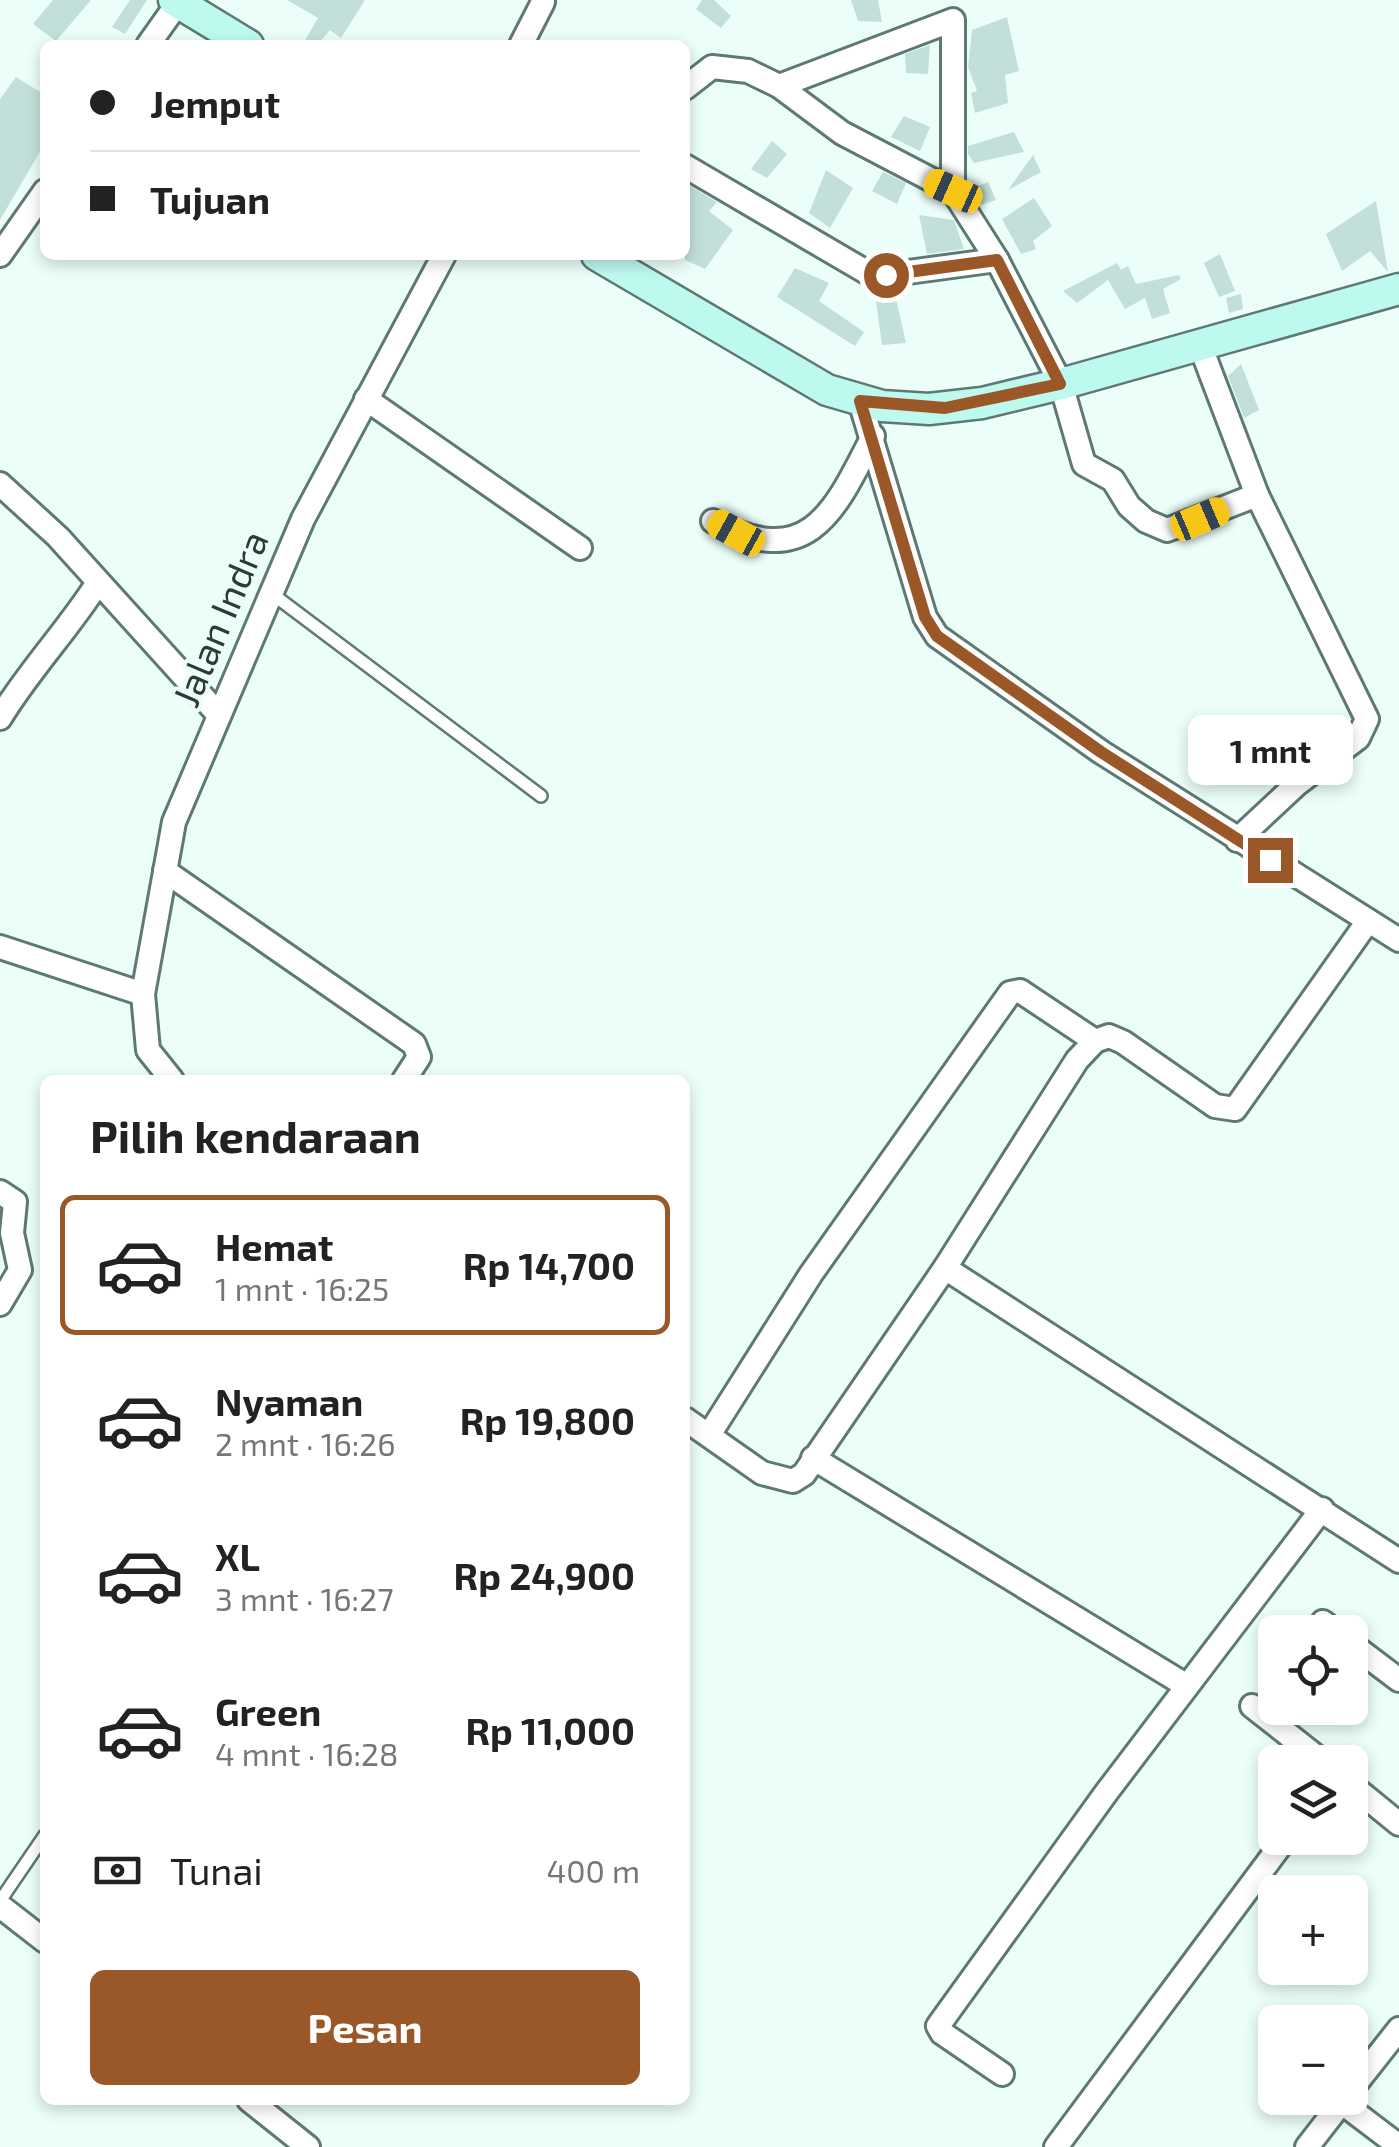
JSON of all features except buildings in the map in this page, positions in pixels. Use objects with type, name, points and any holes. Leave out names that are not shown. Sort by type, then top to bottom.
[{"type":"main road","points":[[177,1],[240,40]]},
{"type":"main road","points":[[606,260],[786,368],[860,401],[945,408],[1060,384],[1399,289]]},
{"type":"street","points":[[151,40],[177,1]]},
{"type":"street","points":[[523,40],[542,2]]},
{"type":"street","points":[[779,86],[952,10],[953,191]]},
{"type":"street","points":[[690,84],[712,67],[728,66],[779,86],[842,133],[953,191],[997,260],[1060,384],[1084,464],[1113,480],[1129,506],[1146,521],[1174,530],[1257,495]]},
{"type":"street","points":[[690,169],[868,273],[886,275],[997,260]]},
{"type":"street","points":[[0,255],[40,198]]},
{"type":"street","name":"Jalan Indra","points":[[167,1075],[154,1062],[144,1038],[144,994],[174,822],[303,519],[441,260]]},
{"type":"street","points":[[1200,345],[1257,495],[1367,719],[1358,738],[1297,784],[1237,840]]},
{"type":"street","points":[[366,399],[580,548]]},
{"type":"street","points":[[860,401],[925,617],[937,636],[1101,752],[1399,940]]},
{"type":"street","points":[[713,520],[736,533],[780,542],[804,536],[838,505],[872,436]]},
{"type":"street","points":[[0,484],[58,537],[219,715]]},
{"type":"street","points":[[0,718],[27,674],[62,637],[97,584]]},
{"type":"street","points":[[165,871],[414,1044],[418,1057],[407,1075]]},
{"type":"street","points":[[690,1422],[779,1481],[793,1481],[945,1268],[1077,1060],[1096,1041],[1110,1036],[1123,1042],[1215,1106],[1234,1110],[1368,921]]},
{"type":"street","points":[[0,947],[144,994]]},
{"type":"street","points":[[709,1435],[803,1286],[1010,993],[1020,991],[1096,1041]]},
{"type":"street","points":[[0,1192],[14,1202],[12,1233],[20,1270],[0,1304]]},
{"type":"street","points":[[945,1268],[1399,1561]]},
{"type":"street","points":[[813,1458],[1187,1686]]},
{"type":"street","points":[[1002,2074],[942,2034],[938,2026],[1322,1509]]},
{"type":"street","points":[[1368,1657],[1399,1680]]},
{"type":"street","points":[[1252,1706],[1301,1745]]},
{"type":"street","points":[[1368,1799],[1399,1824]]},
{"type":"street","points":[[1056,2147],[1273,1855]]},
{"type":"street","points":[[0,1904],[40,1937]]},
{"type":"street","points":[[1368,2068],[1399,2029]]},
{"type":"street","points":[[255,2105],[308,2147]]},
{"type":"street","points":[[1307,2147],[1331,2115]]},
{"type":"street","points":[[1365,2115],[1399,2146]]},
{"type":"lane","points":[[271,593],[542,796]]},
{"type":"lane","points":[[0,1904],[40,1843]]},
{"type":"route","points":[[886,275],[997,260],[1060,384],[945,408],[902,408],[860,401],[925,617],[937,636],[1101,752],[1270,860]]}]
